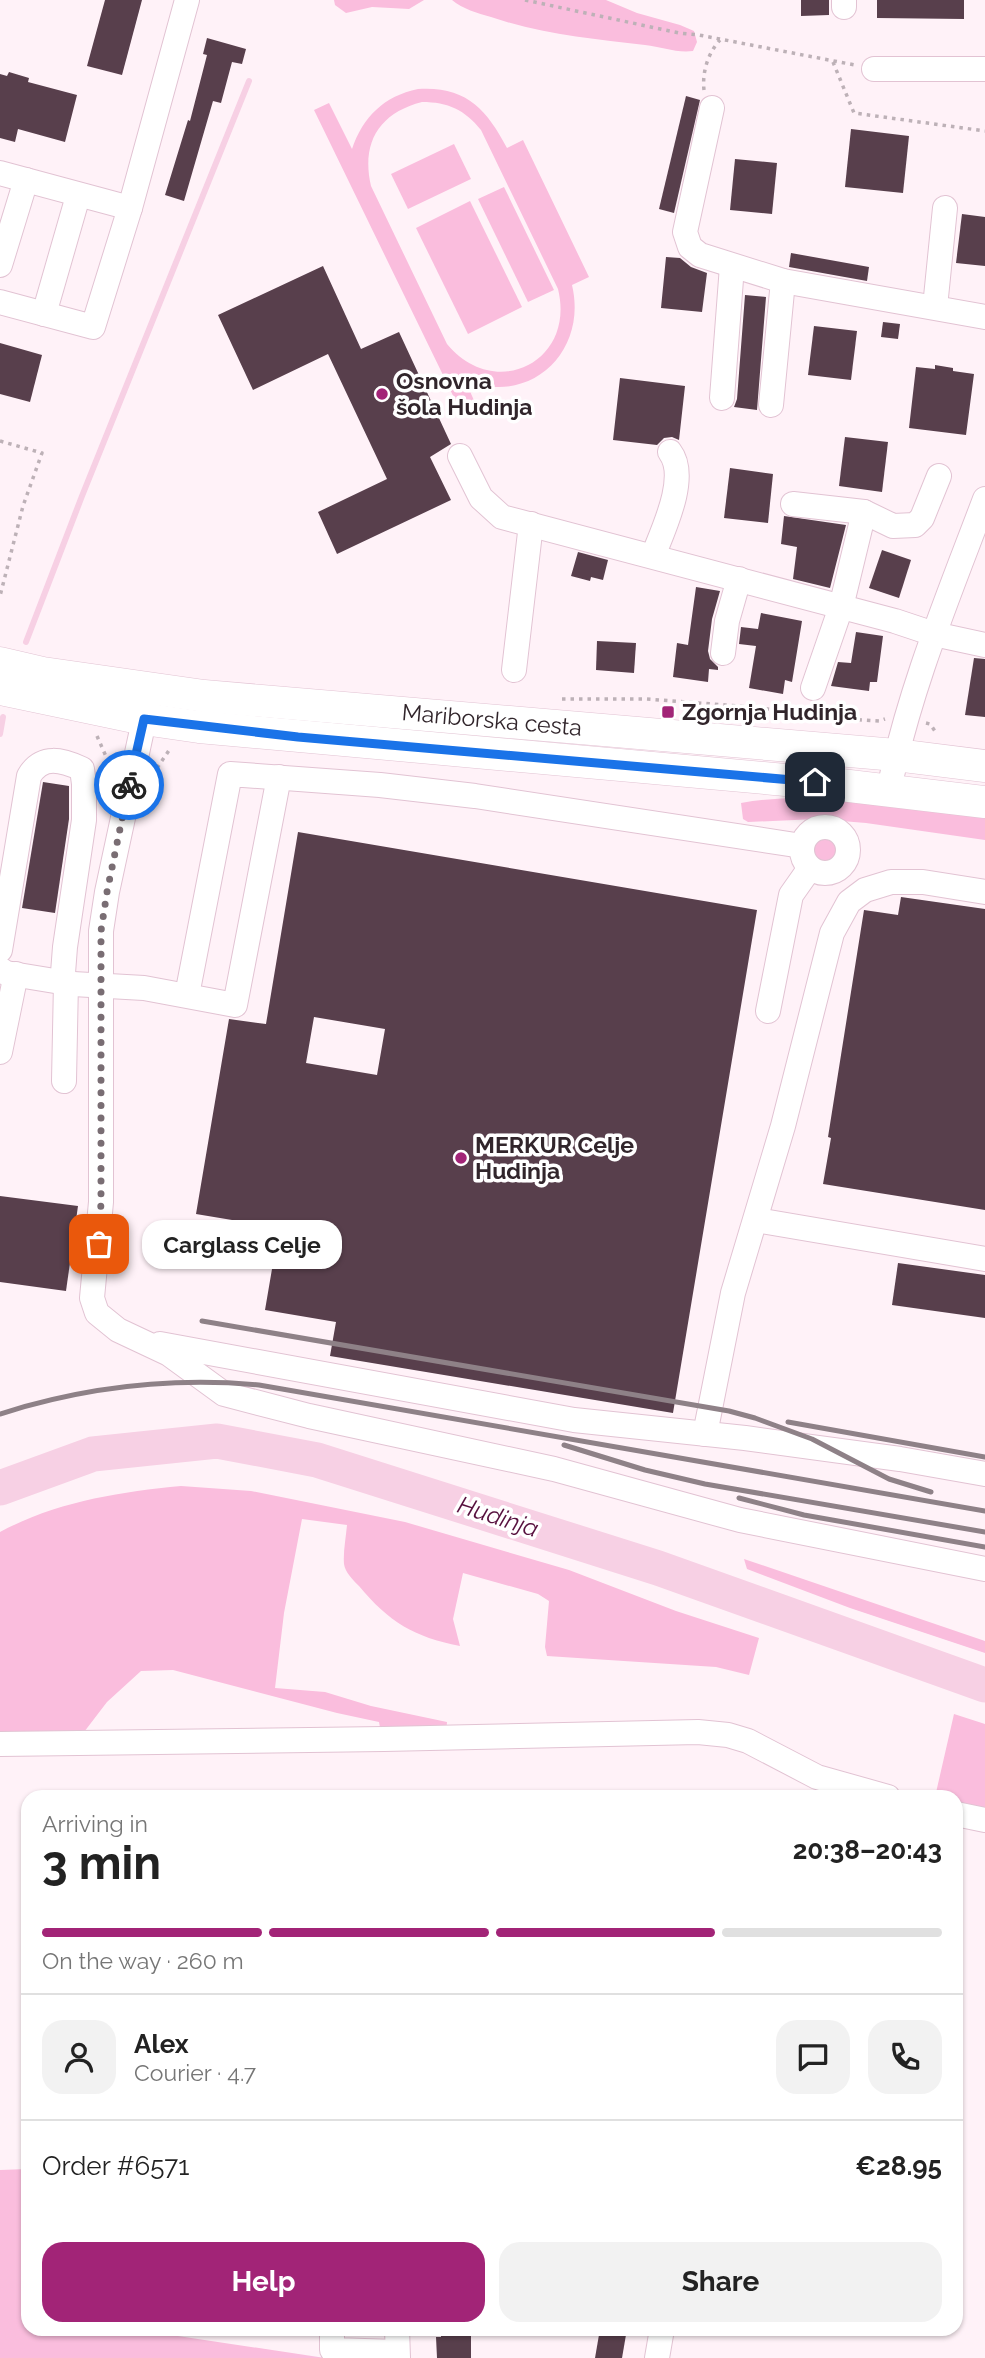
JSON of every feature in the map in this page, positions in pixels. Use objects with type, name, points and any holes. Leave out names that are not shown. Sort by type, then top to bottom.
[{"type":"main road","name":"Mariborska cesta","points":[[0,663],[147,704],[298,737],[889,790],[985,802]]},
{"type":"main road","name":"Mariborska cesta","points":[[0,689],[147,704],[896,755],[985,766]]},
{"type":"street","points":[[0,302],[93,327],[130,208],[187,0]]},
{"type":"street","points":[[874,69],[985,69]]},
{"type":"street","points":[[712,108],[685,232],[690,247],[700,254],[732,266],[783,281],[985,317]]},
{"type":"street","points":[[0,173],[130,208]]},
{"type":"street","points":[[0,265],[26,180]]},
{"type":"street","points":[[44,314],[78,196]]},
{"type":"street","points":[[935,307],[945,208]]},
{"type":"street","points":[[722,398],[732,266]]},
{"type":"street","points":[[771,405],[783,281]]},
{"type":"street","points":[[653,556],[672,508],[676,484],[675,458],[670,452]]},
{"type":"street","points":[[460,456],[481,498],[502,517],[934,634],[985,645]]},
{"type":"street","points":[[793,504],[864,512],[893,526],[915,524],[922,518],[939,476]]},
{"type":"street","points":[[889,790],[896,755],[934,634],[985,499]]},
{"type":"street","points":[[813,688],[841,607],[864,512]]},
{"type":"street","points":[[514,670],[531,524]]},
{"type":"street","points":[[723,653],[727,621],[738,579]]},
{"type":"street","points":[[147,704],[101,931],[101,1202],[92,1298],[97,1313],[118,1330],[169,1354],[224,1394],[309,1416],[554,1468],[740,1520],[985,1569]]},
{"type":"street","points":[[0,1052],[5,966],[29,776],[34,767],[47,760],[70,764],[82,769],[84,820],[63,973],[66,982],[64,1081]]},
{"type":"street","points":[[187,995],[230,774],[391,787],[559,807],[806,857],[791,895],[768,1011]]},
{"type":"street","points":[[5,966],[66,982],[102,987],[144,988],[235,1005],[279,777]]},
{"type":"street","points":[[705,1434],[733,1293],[783,1126],[832,933],[849,902],[865,890],[891,882],[923,882],[985,892]]},
{"type":"street","points":[[755,1220],[985,1259]]},
{"type":"street","points":[[142,1341],[574,1420],[900,1459],[985,1474]]},
{"type":"street","points":[[0,1744],[698,1732],[728,1735],[748,1741],[817,1777],[863,1790]]},
{"type":"street","points":[[963,1815],[985,1820]]},
{"type":"street","points":[[332,2336],[332,2350],[398,2347]]},
{"type":"street","points":[[657,2358],[661,2336]]},
{"type":"path","points":[[525,0],[632,24],[874,69]]},
{"type":"path","points":[[712,108],[704,92],[704,78],[711,52],[720,40]]},
{"type":"path","points":[[833,62],[854,113],[985,131]]},
{"type":"path","points":[[0,442],[42,453],[23,506],[0,596]]},
{"type":"path","points":[[549,699],[647,699],[878,722],[891,716]]},
{"type":"shaded area","points":[[334,0],[424,0],[409,9],[372,7],[346,13],[335,5]]},
{"type":"shaded area","points":[[452,0],[606,0],[694,31],[697,42],[693,51],[681,51],[567,35],[510,23],[465,8]]},
{"type":"shaded area","points":[[418,89],[449,91],[472,102],[482,111],[507,148],[523,140],[589,277],[572,285],[575,309],[571,332],[562,352],[549,368],[532,379],[511,386],[489,386],[465,380],[476,405],[461,412],[314,110],[329,103],[352,149],[362,127],[376,110],[406,92]],"holes":[[[431,102],[455,108],[469,117],[481,130],[558,289],[560,315],[555,337],[543,354],[527,366],[508,371],[487,370],[466,361],[447,344],[371,186],[371,143],[384,122],[407,107]]]},
{"type":"shaded area","points":[[454,144],[471,179],[408,209],[391,174]]},
{"type":"shaded area","points":[[504,187],[554,290],[528,302],[478,199]]},
{"type":"shaded area","points":[[470,201],[522,307],[468,334],[416,228]]},
{"type":"shaded area","points":[[840,797],[985,813],[985,840],[866,823],[817,819],[748,822],[743,819],[741,803]]},
{"type":"shaded area","points":[[823,837],[832,841],[836,850],[832,859],[823,863],[814,859],[810,850],[814,841]]},
{"type":"shaded area","points":[[181,1486],[251,1491],[405,1522],[569,1570],[676,1611],[759,1638],[749,1675],[716,1667],[547,1656],[545,1647],[549,1601],[538,1594],[463,1573],[453,1619],[460,1646],[429,1638],[392,1618],[370,1599],[350,1576],[344,1564],[347,1525],[302,1519],[284,1613],[275,1688],[325,1692],[371,1706],[447,1722],[446,1733],[381,1733],[379,1722],[173,1670],[141,1671],[107,1702],[81,1736],[0,1740],[0,1532],[43,1513],[88,1500]]},
{"type":"shaded area","points":[[744,1559],[985,1641],[985,1653],[850,1608],[747,1569]]},
{"type":"shaded area","points":[[954,1714],[985,1724],[985,1816],[963,1811],[963,1790],[937,1790]]},
{"type":"shaded area","points":[[21,2169],[21,2336],[178,2336],[325,2358],[0,2358],[0,2170]]},
{"type":"building","points":[[105,0],[142,0],[122,75],[87,66]]},
{"type":"building","points":[[801,0],[829,0],[829,15],[801,16]]},
{"type":"building","points":[[877,0],[964,0],[964,19],[877,18]]},
{"type":"building","points":[[207,38],[246,49],[242,64],[232,62],[221,103],[213,101],[184,201],[165,195],[188,120],[190,121],[207,55],[203,54]]},
{"type":"building","points":[[9,72],[29,78],[28,82],[77,95],[65,142],[18,129],[15,142],[0,138],[0,74],[7,76]]},
{"type":"building","points":[[686,96],[700,100],[674,213],[659,209]]},
{"type":"building","points":[[851,129],[909,136],[903,193],[845,187]]},
{"type":"building","points":[[735,159],[777,163],[772,214],[730,210]]},
{"type":"building","points":[[962,214],[985,217],[985,266],[956,263]]},
{"type":"building","points":[[791,253],[869,267],[867,281],[789,267]]},
{"type":"building","points":[[666,257],[680,258],[691,267],[707,273],[702,312],[661,308]]},
{"type":"building","points":[[323,266],[361,349],[399,332],[451,444],[430,457],[451,500],[337,554],[318,512],[387,479],[328,354],[253,390],[218,315]]},
{"type":"building","points":[[745,295],[766,297],[757,410],[734,407],[737,399]]},
{"type":"building","points":[[883,322],[900,324],[898,339],[881,337]]},
{"type":"building","points":[[814,326],[857,331],[851,380],[808,375]]},
{"type":"building","points":[[0,343],[42,355],[30,402],[0,394]]},
{"type":"building","points":[[935,365],[974,374],[966,435],[909,428],[916,367],[935,369]]},
{"type":"building","points":[[620,378],[685,386],[679,440],[664,438],[657,445],[613,440]]},
{"type":"building","points":[[845,437],[888,442],[882,492],[839,486]]},
{"type":"building","points":[[730,468],[773,474],[768,523],[724,518]]},
{"type":"building","points":[[784,516],[846,525],[830,588],[793,579],[797,547],[781,544]]},
{"type":"building","points":[[882,550],[911,560],[899,598],[869,588]]},
{"type":"building","points":[[578,552],[608,560],[603,580],[591,577],[590,581],[571,576]]},
{"type":"building","points":[[696,587],[720,591],[712,619],[708,651],[718,670],[709,669],[708,682],[673,677],[677,643],[688,645]]},
{"type":"building","points":[[761,613],[802,621],[792,682],[785,680],[783,694],[749,688],[756,646],[739,644],[741,627],[758,629]]},
{"type":"building","points":[[856,632],[883,636],[877,682],[870,682],[869,691],[831,686],[838,662],[851,663]]},
{"type":"building","points":[[597,641],[636,643],[634,673],[596,670]]},
{"type":"building","points":[[974,658],[985,659],[985,717],[965,715]]},
{"type":"building","points":[[43,782],[69,786],[69,819],[55,913],[22,908]]},
{"type":"building","name":"MERKUR Celje Hudinja","points":[[298,832],[757,910],[673,1413],[330,1356],[336,1322],[265,1310],[279,1228],[196,1214],[229,1019],[266,1024]],"holes":[[[314,1017],[385,1029],[377,1075],[306,1063]]]},
{"type":"building","points":[[901,897],[985,909],[985,1210],[823,1184],[864,910],[898,915]]},
{"type":"building","points":[[0,1196],[78,1206],[66,1291],[0,1282]]},
{"type":"building","points":[[898,1263],[985,1275],[985,1318],[892,1305]]},
{"type":"building","points":[[471,2336],[471,2358],[437,2358],[436,2337]]},
{"type":"building","points":[[599,2336],[626,2336],[622,2358],[595,2358]]},
{"type":"waterway","points":[[26,642],[249,81]]},
{"type":"waterway","points":[[0,734],[3,717]]},
{"type":"waterway","name":"Hudinja","points":[[0,1488],[93,1454],[217,1441],[317,1460],[658,1568],[985,1685]]},
{"type":"railway","points":[[202,1321],[729,1411],[812,1439],[889,1479],[931,1492]]},
{"type":"railway","points":[[0,1414],[64,1397],[128,1386],[193,1382],[259,1385],[985,1511]]},
{"type":"railway","points":[[788,1422],[985,1457]]},
{"type":"railway","points":[[564,1445],[645,1470],[705,1484],[985,1532]]},
{"type":"railway","points":[[739,1498],[804,1515],[985,1547]]},
{"type":"way so far","points":[[99,1244],[101,931],[129,785]]},
{"type":"place","name":"Osnovna šola Hudinja","points":[[382,394]]},
{"type":"place","name":"Zgornja Hudinja","points":[[668,712]]},
{"type":"place","name":"MERKUR Celje Hudinja","points":[[461,1158]]},
{"type":"place","name":"Carglass Celje","points":[[99,1244]]},
{"type":"route","points":[[129,785],[144,719],[298,737],[815,782]]}]
